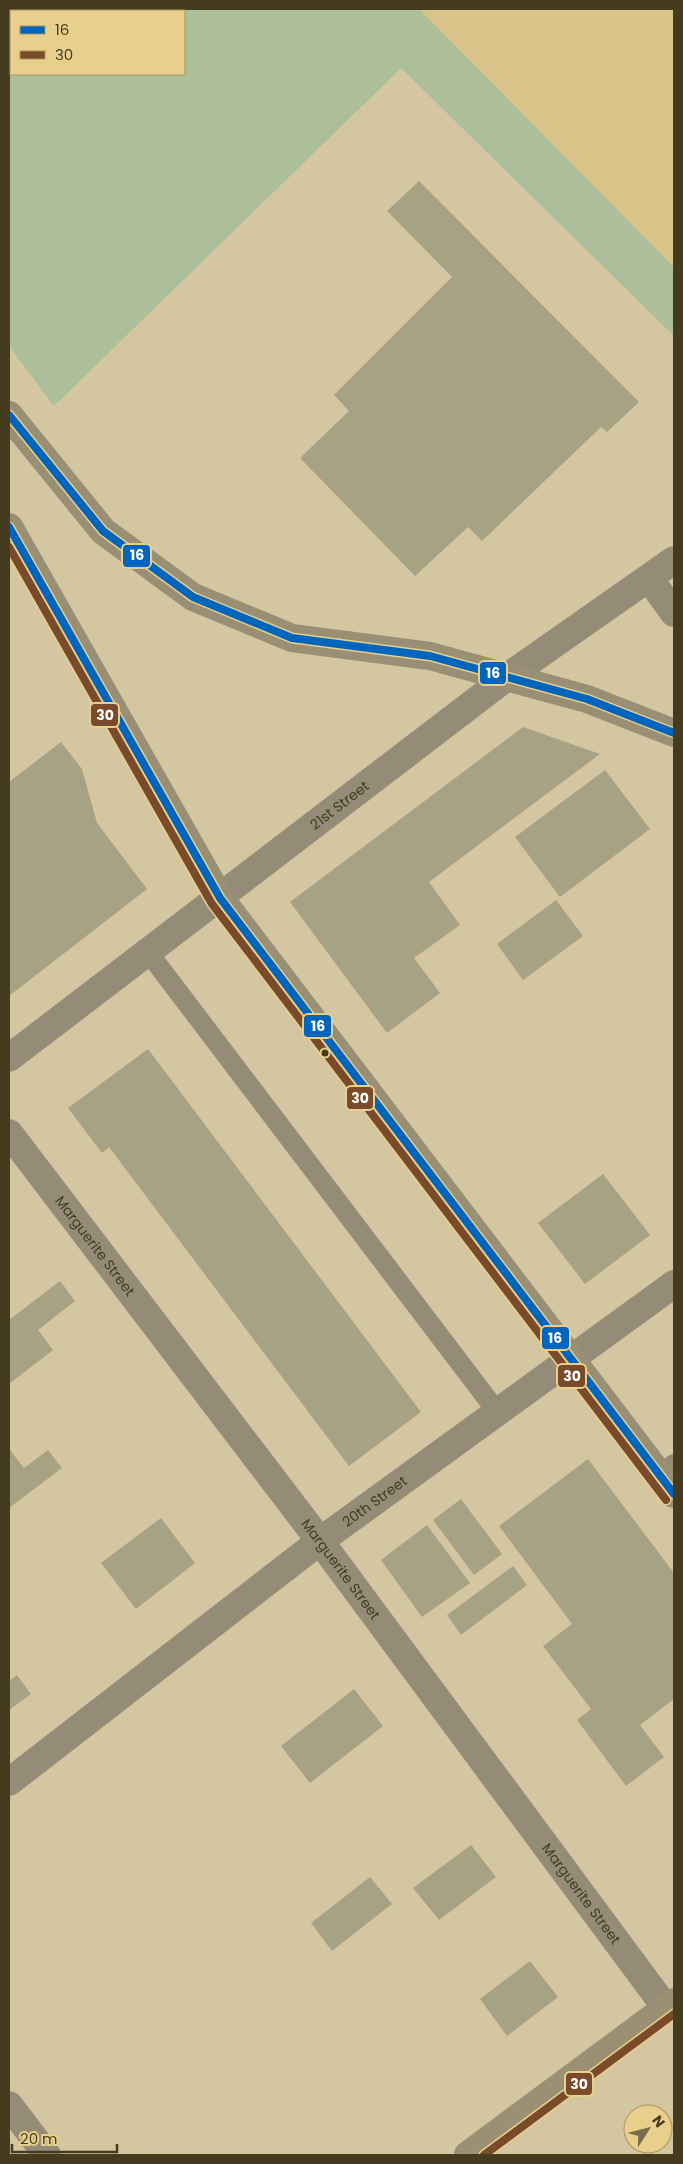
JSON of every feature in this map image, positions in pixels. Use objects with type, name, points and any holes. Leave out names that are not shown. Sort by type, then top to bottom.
[{"type":"main road","points":[[9,415],[103,531],[193,597],[292,638],[430,656],[587,699],[674,733]]},
{"type":"main road","points":[[9,527],[220,898],[573,1359],[669,1478]]},
{"type":"street","name":"21st Street","points":[[9,1058],[507,677],[674,560]]},
{"type":"street","points":[[649,578],[674,613]]},
{"type":"street","name":"Marguerite Street","points":[[9,1133],[670,2005]]},
{"type":"street","name":"20th Street","points":[[9,1782],[320,1541],[674,1284]]},
{"type":"street","points":[[468,2155],[670,2005]]},
{"type":"street","points":[[9,2105],[47,2155]]},
{"type":"lane","points":[[148,952],[498,1412]]},
{"type":"shaded area","points":[[419,9],[674,9],[674,267]]},
{"type":"green space","points":[[9,9],[419,9],[674,267],[674,336],[401,68],[54,406],[9,346]]},
{"type":"building","points":[[419,181],[639,402],[607,432],[601,427],[482,541],[468,527],[415,576],[300,458],[349,411],[334,395],[452,277],[387,211]]},
{"type":"building","points":[[523,727],[600,754],[429,882],[460,925],[414,958],[440,993],[387,1033],[290,902]]},
{"type":"building","points":[[61,742],[82,769],[97,823],[147,889],[9,996],[9,782]]},
{"type":"building","points":[[605,770],[650,829],[560,897],[515,837]]},
{"type":"building","points":[[556,900],[583,936],[523,980],[497,944]]},
{"type":"building","points":[[148,1049],[421,1412],[349,1466],[109,1147],[102,1153],[68,1108]]},
{"type":"building","points":[[603,1174],[650,1235],[585,1284],[538,1223]]},
{"type":"building","points":[[60,1281],[75,1301],[38,1330],[53,1350],[9,1384],[9,1320]]},
{"type":"building","points":[[10,1450],[24,1468],[48,1450],[62,1468],[9,1508]]},
{"type":"building","points":[[588,1459],[674,1573],[674,1699],[640,1725],[664,1757],[626,1786],[577,1720],[591,1709],[543,1646],[572,1624],[499,1526]]},
{"type":"building","points":[[461,1499],[502,1554],[474,1575],[433,1520]]},
{"type":"building","points":[[161,1518],[195,1563],[136,1609],[101,1563]]},
{"type":"building","points":[[427,1525],[470,1583],[422,1617],[381,1560]]},
{"type":"building","points":[[513,1566],[527,1585],[461,1635],[447,1615]]},
{"type":"building","points":[[17,1675],[31,1694],[9,1710],[9,1681]]},
{"type":"building","points":[[354,1689],[383,1726],[310,1783],[281,1746]]},
{"type":"building","points":[[471,1845],[496,1877],[439,1920],[413,1888]]},
{"type":"building","points":[[370,1877],[392,1904],[332,1951],[311,1923]]},
{"type":"building","points":[[530,1961],[558,1997],[507,2036],[480,1999]]},
{"type":"transit line","name":"16","points":[[9,415],[103,531],[193,597],[292,638],[430,656],[587,699],[674,733]]},
{"type":"transit line","name":"16","points":[[9,527],[220,898],[674,1494]]},
{"type":"transit line","name":"30","points":[[9,547],[212,904],[666,1500]]},
{"type":"transit line","name":"30","points":[[484,2155],[674,2014]]}]
